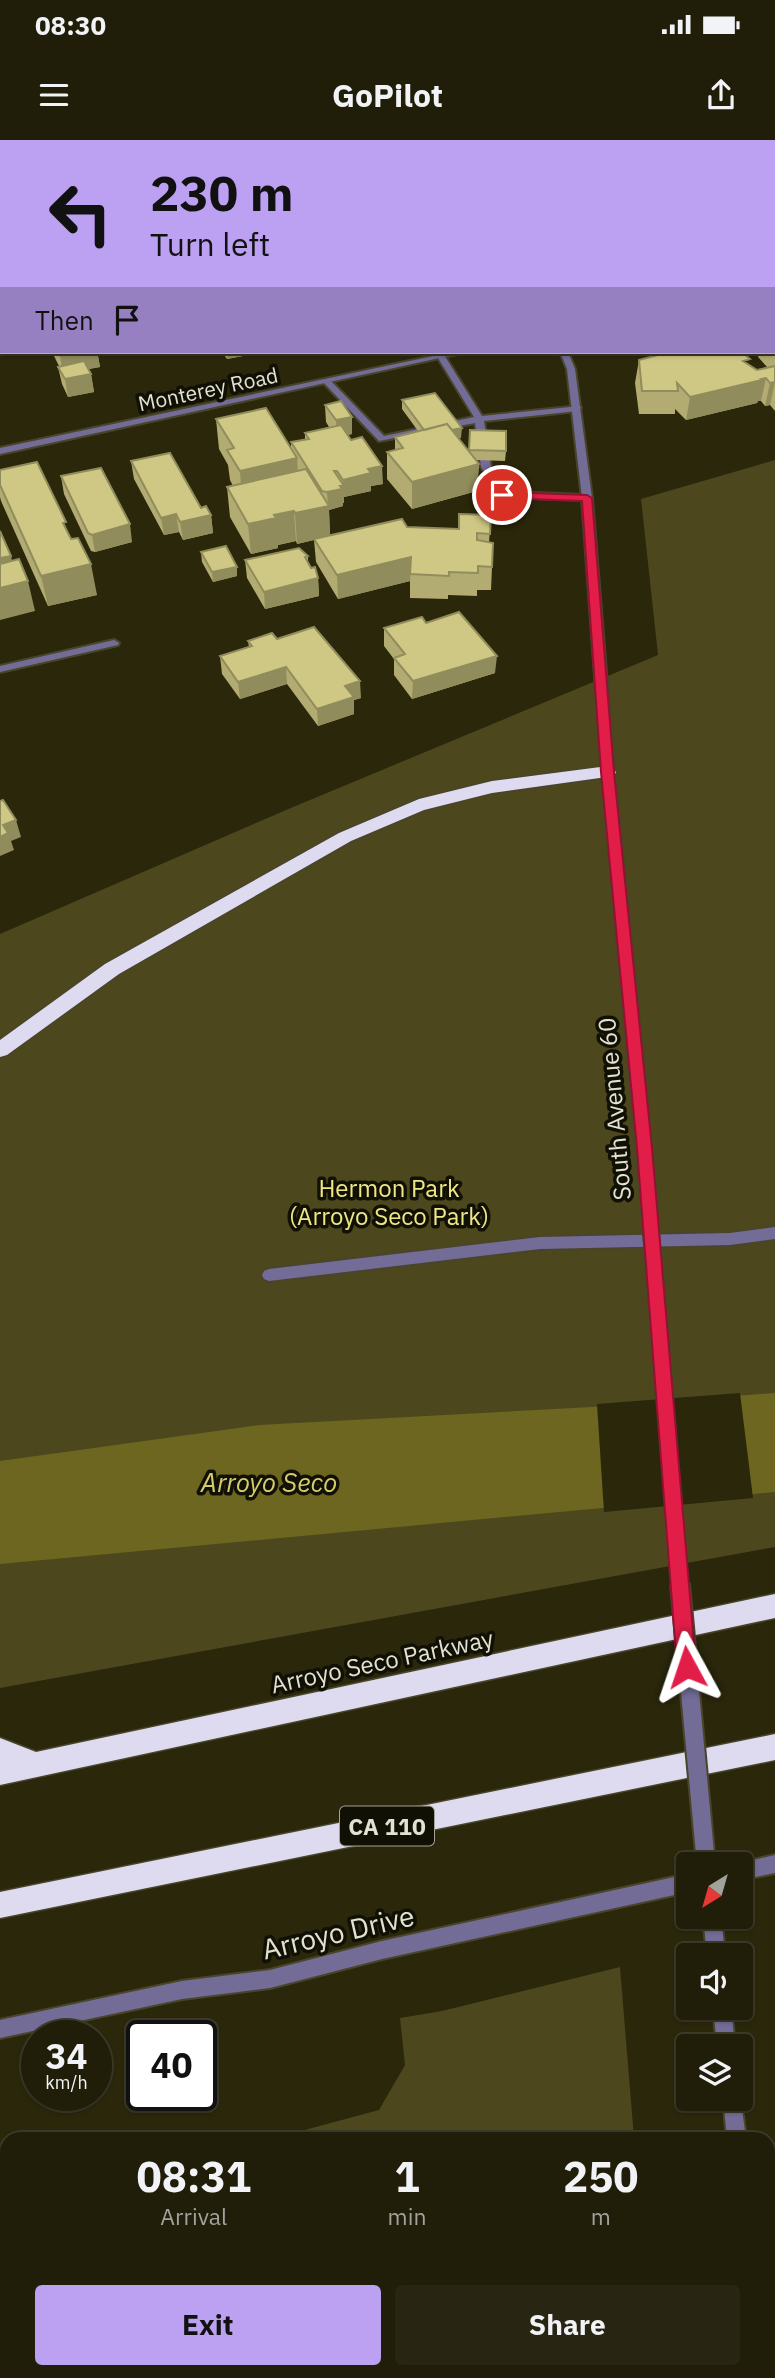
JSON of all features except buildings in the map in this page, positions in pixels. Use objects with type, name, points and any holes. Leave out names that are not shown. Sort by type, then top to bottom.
[{"type":"highway","points":[[0,1050],[112,969],[345,837],[419,805],[492,787],[608,772]]},
{"type":"highway","name":"Arroyo Seco Parkway","points":[[0,1772],[775,1606]]},
{"type":"highway","name":"CA 110","points":[[0,1905],[775,1747]]},
{"type":"highway","points":[[0,1751],[35,1764]]},
{"type":"street","name":"Monterey Road","points":[[0,451],[456,354]]},
{"type":"street","name":"South Avenue 60","points":[[565,354],[571,369],[587,498],[608,772],[644,1148],[690,1708],[705,1852]]},
{"type":"street","points":[[442,358],[479,419],[486,467],[502,495],[587,498]]},
{"type":"street","points":[[327,382],[382,439],[479,419],[577,408]]},
{"type":"street","points":[[0,669],[114,643]]},
{"type":"street","points":[[269,1275],[540,1243],[730,1239],[775,1233]]},
{"type":"street","points":[[753,1868],[775,1864]]},
{"type":"street","name":"Arroyo Drive","points":[[0,2029],[182,1990],[270,1979],[382,1950],[676,1886]]},
{"type":"street","points":[[733,2111],[735,2132]]},
{"type":"green space","name":"Hermon Park (Arroyo Seco Park)","points":[[775,460],[775,1547],[0,1688],[0,934],[286,810],[658,655],[641,499]]},
{"type":"green space","points":[[620,1967],[634,2132],[297,2132],[379,2110],[405,2065],[400,2018],[442,2011]]},
{"type":"water","name":"Arroyo Seco","points":[[775,1393],[775,1492],[0,1564],[0,1461],[259,1425],[592,1407]]},
{"type":"pier","points":[[740,1393],[753,1498],[604,1512],[597,1404]]},
{"type":"route","points":[[502,495],[587,498],[608,772],[644,1148],[687,1667]]}]
